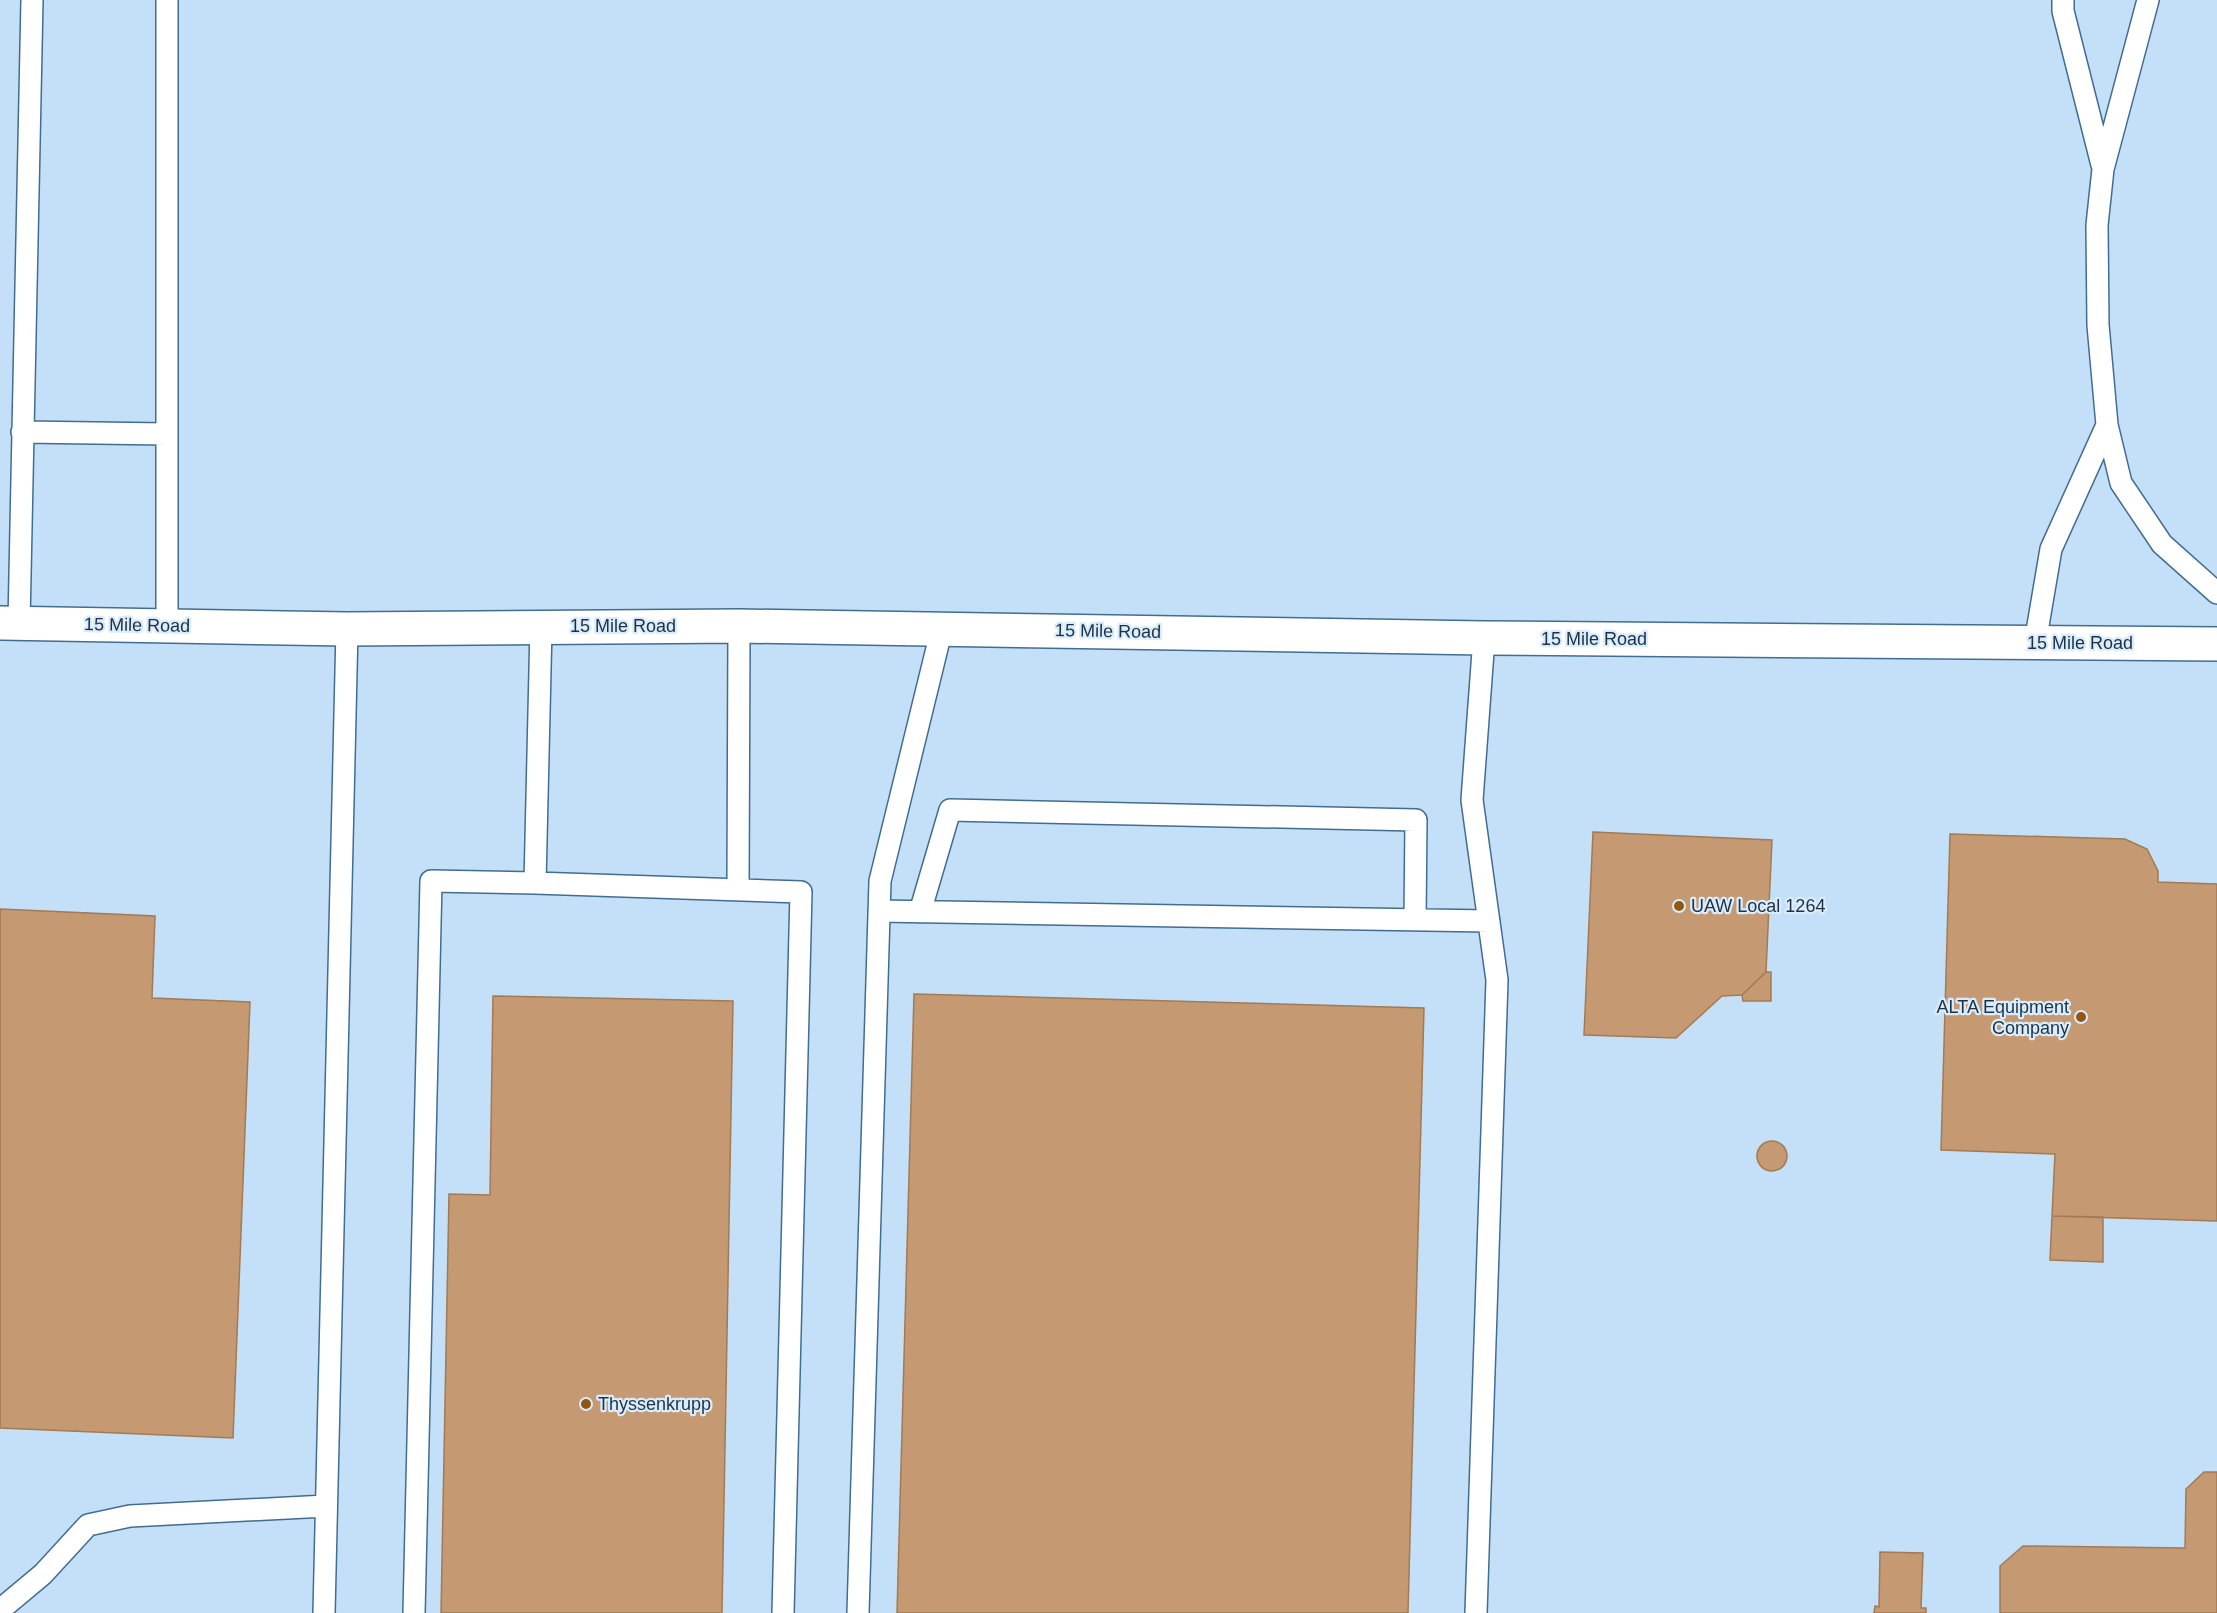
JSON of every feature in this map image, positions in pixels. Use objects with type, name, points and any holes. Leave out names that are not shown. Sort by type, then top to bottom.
[{"type":"main road","name":"15 Mile Road","points":[[9,623],[346,629],[739,626],[1484,638],[2217,644]]},
{"type":"lane","points":[[9,623],[22,432],[32,0]]},
{"type":"lane","points":[[167,0],[167,625]]},
{"type":"lane","points":[[2063,0],[2063,11],[2103,169]]},
{"type":"lane","points":[[2148,0],[2103,169],[2097,236],[2098,325],[2107,425],[2121,483],[2162,544],[2217,593]]},
{"type":"lane","points":[[2035,643],[2051,549],[2107,425]]},
{"type":"lane","points":[[22,432],[167,434]]},
{"type":"lane","points":[[738,889],[739,626]]},
{"type":"lane","points":[[535,883],[541,627]]},
{"type":"lane","points":[[858,1613],[879,881],[942,628]]},
{"type":"lane","points":[[324,1613],[346,629]]},
{"type":"lane","points":[[1476,1613],[1497,980],[1472,800],[1484,638]]},
{"type":"lane","points":[[920,912],[950,810],[962,810],[1416,820],[1415,920]]},
{"type":"lane","points":[[414,1613],[431,881],[801,892],[783,1613]]},
{"type":"lane","points":[[879,911],[1489,921]]},
{"type":"lane","points":[[0,1610],[43,1574],[88,1525],[130,1516],[326,1506]]},
{"type":"building","name":"UAW Local 1264","points":[[1593,832],[1772,840],[1766,972],[1742,995],[1722,996],[1676,1038],[1584,1035]]},
{"type":"building","name":"ALTA Equipment Company","points":[[1950,834],[2125,839],[2147,849],[2158,871],[2158,882],[2217,884],[2217,1221],[2052,1216],[2055,1154],[1941,1150]]},
{"type":"building","points":[[0,909],[155,916],[152,998],[250,1002],[233,1438],[0,1428]]},
{"type":"building","points":[[1766,972],[1771,972],[1771,1001],[1743,1001],[1742,995]]},
{"type":"building","points":[[914,994],[1424,1008],[1408,1613],[897,1613]]},
{"type":"building","name":"Thyssenkrupp","points":[[493,996],[733,1001],[722,1613],[441,1613],[449,1194],[490,1195]]},
{"type":"building","points":[[1772,1141],[1783,1145],[1787,1156],[1783,1167],[1772,1171],[1761,1167],[1757,1156],[1761,1145]]},
{"type":"building","points":[[2052,1216],[2103,1217],[2103,1262],[2050,1260]]},
{"type":"building","points":[[2204,1472],[2217,1472],[2217,1613],[2000,1613],[2000,1566],[2023,1546],[2185,1548],[2186,1489]]},
{"type":"building","points":[[1880,1552],[1923,1553],[1921,1608],[1926,1608],[1926,1613],[1874,1613],[1875,1606],[1879,1607]]},
{"type":"place","name":"UAW Local 1264","points":[[1679,906]]},
{"type":"place","name":"ALTA Equipment Company","points":[[2081,1017]]},
{"type":"place","name":"Thyssenkrupp","points":[[586,1404]]}]
